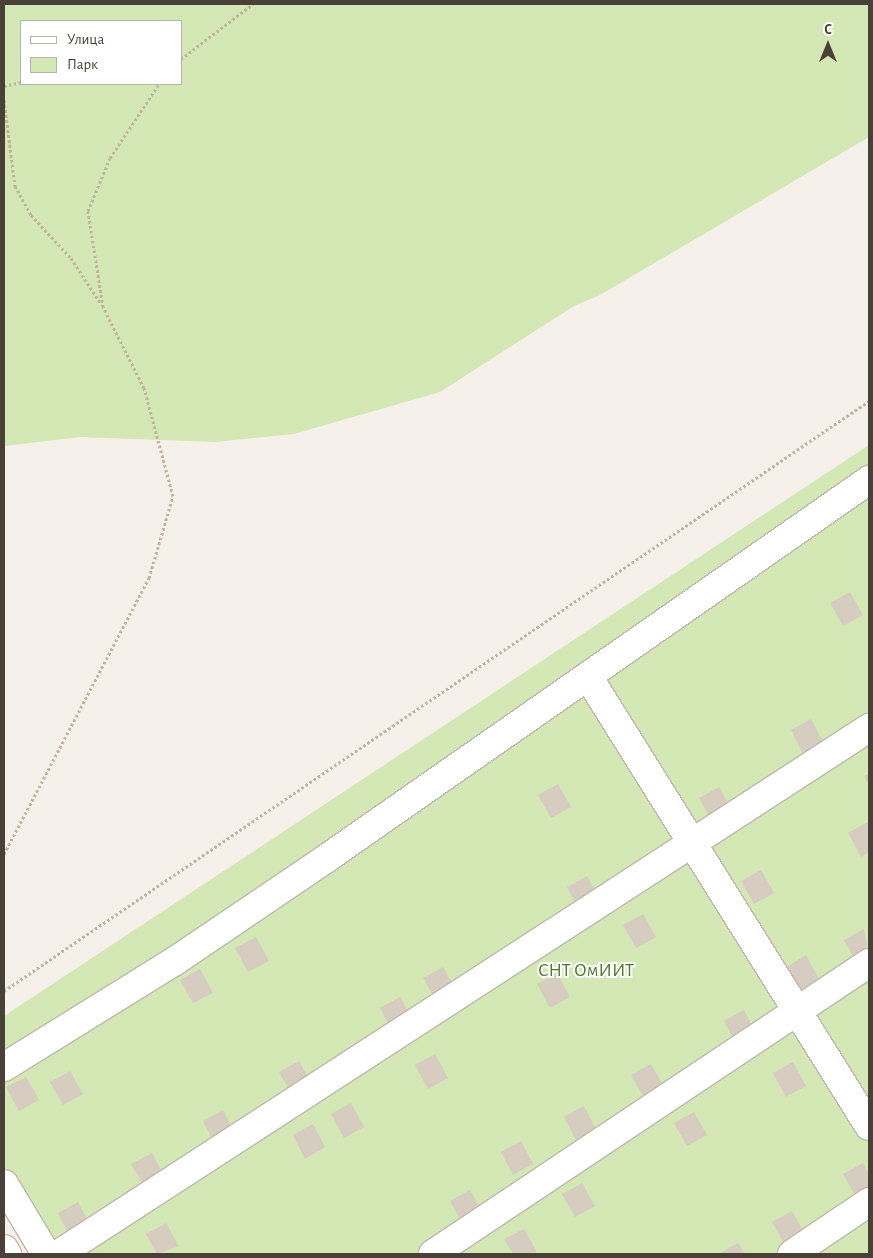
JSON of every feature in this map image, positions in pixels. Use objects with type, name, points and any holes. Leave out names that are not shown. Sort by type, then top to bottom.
[{"type":"street","points":[[4,1067],[176,961],[590,678],[869,480]]},
{"type":"street","points":[[590,678],[869,1126]]},
{"type":"street","points":[[59,1254],[694,844],[869,728]]},
{"type":"street","points":[[433,1254],[869,963]]},
{"type":"street","points":[[4,1184],[46,1254]]},
{"type":"street","points":[[792,1254],[869,1202]]},
{"type":"street","points":[[4,1249],[7,1254]]},
{"type":"path","points":[[182,58],[253,4]]},
{"type":"path","points":[[4,86],[20,82]]},
{"type":"path","points":[[103,307],[88,211],[110,158],[158,85]]},
{"type":"path","points":[[4,100],[15,186],[31,215],[71,258],[103,307],[144,388],[173,496],[149,578],[4,854]]},
{"type":"path","points":[[4,991],[869,401]]},
{"type":"green space","points":[[4,4],[869,4],[869,137],[600,295],[574,306],[440,392],[294,434],[215,442],[80,437],[4,446]]},
{"type":"green space","name":"СНТ ОмИИТ","points":[[869,445],[869,1254],[28,1254],[4,1213],[4,1016]]},
{"type":"building","points":[[850,592],[863,615],[843,626],[830,603]]},
{"type":"building","points":[[811,719],[823,742],[803,754],[791,730]]},
{"type":"building","points":[[869,774],[869,785],[864,776]]},
{"type":"building","points":[[558,784],[571,807],[551,818],[538,795]]},
{"type":"building","points":[[719,787],[732,811],[712,822],[699,798]]},
{"type":"building","points":[[868,822],[869,852],[861,857],[848,833]]},
{"type":"building","points":[[761,870],[774,893],[754,904],[741,881]]},
{"type":"building","points":[[587,876],[600,899],[579,910],[567,887]]},
{"type":"building","points":[[643,914],[656,937],[636,948],[623,925]]},
{"type":"building","points":[[864,929],[869,956],[857,963],[844,940]]},
{"type":"building","points":[[256,937],[269,961],[248,972],[235,948]]},
{"type":"building","points":[[806,955],[819,979],[799,990],[786,967]]},
{"type":"building","points":[[443,967],[456,990],[436,1001],[423,978]]},
{"type":"building","points":[[200,969],[213,993],[193,1003],[180,980]]},
{"type":"building","points":[[557,973],[570,997],[550,1008],[537,984]]},
{"type":"building","points":[[400,997],[413,1020],[392,1031],[380,1008]]},
{"type":"building","points":[[744,1010],[756,1034],[736,1044],[724,1021]]},
{"type":"building","points":[[435,1054],[448,1078],[428,1089],[415,1065]]},
{"type":"building","points":[[299,1061],[312,1084],[292,1095],[279,1072]]},
{"type":"building","points":[[793,1062],[806,1086],[786,1097],[773,1073]]},
{"type":"building","points":[[651,1064],[664,1087],[644,1098],[631,1075]]},
{"type":"building","points":[[70,1071],[83,1094],[63,1105],[50,1082]]},
{"type":"building","points":[[26,1077],[39,1100],[19,1111],[6,1087]]},
{"type":"building","points":[[351,1103],[364,1127],[344,1138],[331,1114]]},
{"type":"building","points":[[584,1106],[596,1129],[576,1140],[564,1117]]},
{"type":"building","points":[[223,1110],[235,1133],[215,1145],[203,1121]]},
{"type":"building","points":[[694,1112],[707,1135],[687,1146],[674,1123]]},
{"type":"building","points":[[313,1124],[325,1147],[305,1159],[293,1135]]},
{"type":"building","points":[[521,1141],[533,1164],[513,1175],[501,1152]]},
{"type":"building","points":[[152,1153],[164,1176],[144,1187],[131,1164]]},
{"type":"building","points":[[863,1163],[869,1175],[869,1190],[856,1197],[843,1174]]},
{"type":"building","points":[[582,1183],[595,1206],[575,1217],[562,1194]]},
{"type":"building","points":[[470,1190],[483,1213],[463,1224],[450,1201]]},
{"type":"building","points":[[78,1202],[90,1225],[70,1236],[58,1213]]},
{"type":"building","points":[[792,1211],[805,1234],[785,1245],[772,1222]]},
{"type":"building","points":[[166,1223],[179,1246],[157,1254],[146,1234]]},
{"type":"building","points":[[524,1229],[537,1252],[513,1254],[504,1239]]},
{"type":"building","points":[[738,1243],[745,1254],[718,1254]]}]
